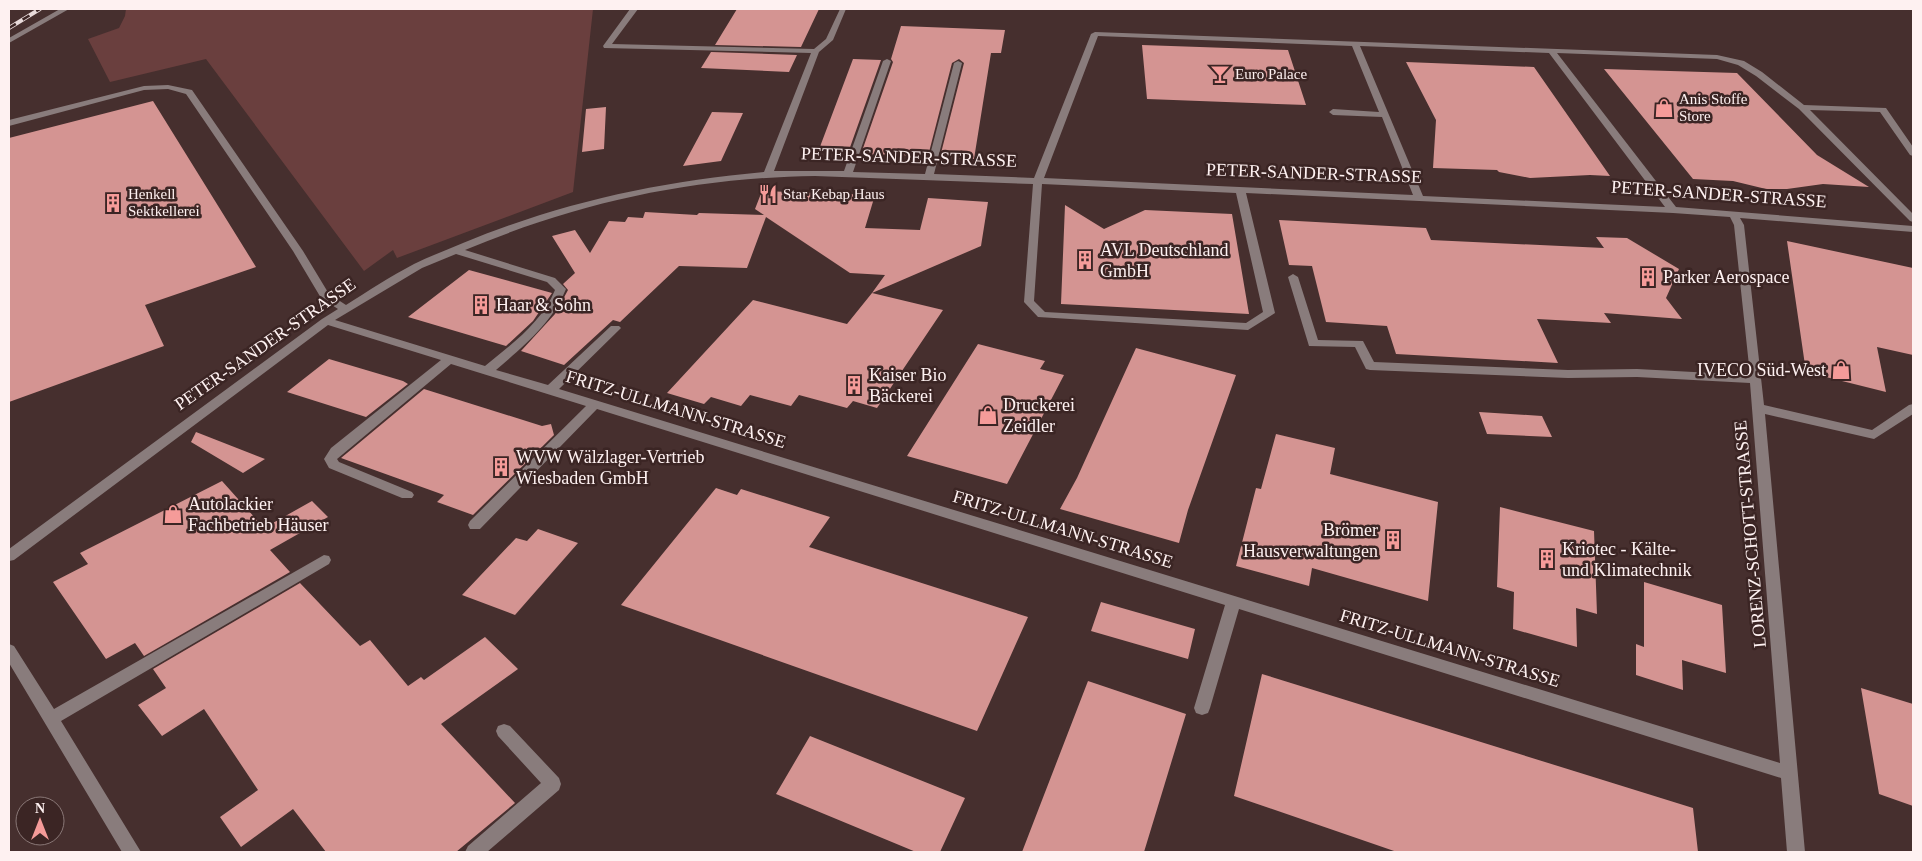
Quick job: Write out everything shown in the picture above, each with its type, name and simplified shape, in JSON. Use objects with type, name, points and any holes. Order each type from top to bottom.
[{"type":"street","points":[[9,40],[65,9]]},
{"type":"street","points":[[634,9],[607,46],[816,51]]},
{"type":"street","points":[[768,174],[816,51],[829,40],[843,9]]},
{"type":"street","points":[[1240,190],[1269,314],[1248,328],[1042,315],[1029,302],[1038,181],[1095,34],[1717,57],[1741,63],[1759,74],[1802,107],[1913,219]]},
{"type":"street","points":[[1355,43],[1419,197]]},
{"type":"street","points":[[1551,50],[1673,210]]},
{"type":"street","points":[[848,174],[887,62]]},
{"type":"street","points":[[929,177],[958,63]]},
{"type":"street","points":[[9,123],[144,88],[168,87],[189,92],[298,251],[325,296],[345,309]]},
{"type":"street","points":[[1802,107],[1883,110],[1913,153]]},
{"type":"street","points":[[1333,112],[1385,115]]},
{"type":"street","name":"PETER-SANDER-STRASSE","points":[[9,556],[326,321],[418,266],[504,230],[588,203],[698,181],[768,174],[848,174],[1038,181],[1673,210],[1913,229]]},
{"type":"street","name":"LORENZ-SCHOTT-STRASSE","points":[[1733,214],[1739,225],[1759,408],[1796,852]]},
{"type":"street","points":[[455,250],[551,280],[561,289],[557,301],[544,318],[487,371]]},
{"type":"street","points":[[1293,277],[1313,343],[1359,344],[1370,366],[1568,374],[1637,373],[1756,379]]},
{"type":"street","name":"FRITZ-ULLMANN-STRASSE","points":[[326,321],[1789,773]]},
{"type":"street","points":[[550,390],[615,328]]},
{"type":"street","points":[[407,495],[334,465],[330,459],[336,451],[450,359]]},
{"type":"street","points":[[475,525],[595,404]]},
{"type":"street","points":[[1759,408],[1874,435],[1913,408]]},
{"type":"street","points":[[51,719],[324,560]]},
{"type":"street","points":[[1202,708],[1234,601]]},
{"type":"street","points":[[9,650],[132,852]]},
{"type":"street","points":[[474,852],[553,784],[504,731]]},
{"type":"shaded area","points":[[126,9],[593,9],[573,192],[397,258],[393,250],[364,271],[206,59],[110,82],[88,39],[119,28]]},
{"type":"building","points":[[737,9],[819,9],[801,47],[715,45]]},
{"type":"building","points":[[901,26],[1005,30],[1001,53],[991,53],[974,159],[940,157],[964,63],[959,59],[952,63],[928,156],[861,154],[893,62],[891,59]]},
{"type":"building","name":"Euro Palace","points":[[1142,45],[1288,50],[1306,105],[1147,99]]},
{"type":"building","points":[[711,52],[797,55],[789,72],[701,68]]},
{"type":"building","points":[[853,59],[881,60],[848,153],[818,152]]},
{"type":"building","points":[[1406,62],[1534,67],[1610,176],[1530,178],[1497,170],[1433,168],[1436,120]]},
{"type":"building","points":[[1604,69],[1737,73],[1817,155],[1869,187],[1823,184],[1787,189],[1766,189],[1733,181],[1693,179]]},
{"type":"building","name":"Henkell Sektkellerei","points":[[153,101],[256,267],[145,305],[164,346],[9,402],[9,138]]},
{"type":"building","points":[[606,107],[604,149],[582,152],[586,109]]},
{"type":"building","points":[[712,112],[743,113],[721,161],[683,166]]},
{"type":"building","points":[[762,191],[875,195],[865,228],[920,230],[928,198],[988,202],[981,246],[872,293],[885,275],[850,273],[766,217],[747,268],[679,266],[620,322],[613,320],[564,365],[521,351],[555,314],[568,290],[563,284],[575,273],[552,236],[575,230],[590,253],[609,221],[625,222],[628,217],[643,218],[645,212],[697,215],[699,213],[764,215],[755,209]]},
{"type":"building","name":"AVL Deutschland GmbH","points":[[1065,205],[1104,229],[1145,210],[1232,214],[1249,314],[1061,304]]},
{"type":"building","points":[[1279,220],[1426,228],[1431,240],[1604,248],[1596,237],[1627,238],[1679,269],[1666,298],[1682,319],[1604,313],[1611,323],[1537,319],[1558,363],[1396,354],[1387,326],[1326,322],[1312,266],[1289,265]]},
{"type":"building","points":[[1787,241],[1913,268],[1913,355],[1877,347],[1886,392],[1806,372]]},
{"type":"building","name":"Haar & Sohn","points":[[469,270],[552,293],[533,321],[506,346],[408,317]]},
{"type":"building","points":[[872,293],[943,310],[877,408],[853,401],[847,408],[799,395],[791,406],[750,395],[741,406],[711,397],[704,404],[667,393],[753,300],[847,324]]},
{"type":"building","name":"Druckerei Zeidler","points":[[978,344],[1045,361],[1040,369],[1064,375],[1007,484],[907,456]]},
{"type":"building","points":[[1136,348],[1236,375],[1188,510],[1179,543],[1060,509],[1077,478]]},
{"type":"building","points":[[329,359],[408,384],[366,417],[287,392]]},
{"type":"building","points":[[424,389],[542,426],[551,424],[554,435],[473,515],[437,502],[444,495],[341,458]]},
{"type":"building","points":[[1479,412],[1542,416],[1552,437],[1487,434]]},
{"type":"building","points":[[196,432],[265,459],[243,473],[191,442]]},
{"type":"building","points":[[1276,434],[1335,448],[1330,474],[1438,502],[1428,601],[1312,568],[1309,586],[1236,566],[1256,488],[1261,489]]},
{"type":"building","points":[[222,481],[264,528],[312,501],[328,517],[270,550],[290,572],[144,656],[135,643],[106,659],[53,582],[88,564],[80,553]]},
{"type":"building","points":[[716,488],[737,495],[741,489],[830,517],[809,547],[1028,617],[977,731],[621,605]]},
{"type":"building","name":"Kriotec - Kälte- und Klimatechnik","points":[[1500,507],[1594,531],[1597,614],[1576,608],[1577,647],[1513,629],[1514,592],[1497,587]]},
{"type":"building","points":[[538,529],[578,543],[515,615],[462,595],[516,538],[527,541]]},
{"type":"building","points":[[1644,582],[1722,605],[1726,673],[1682,660],[1683,690],[1636,675],[1636,644],[1644,647]]},
{"type":"building","points":[[300,583],[360,646],[370,640],[408,686],[421,677],[424,680],[485,637],[518,669],[441,724],[515,803],[456,852],[326,852],[293,809],[241,847],[220,817],[258,790],[204,709],[162,736],[138,705],[166,688],[153,669]]},
{"type":"building","points":[[1101,602],[1195,629],[1188,659],[1091,631]]},
{"type":"building","points":[[1262,674],[1693,808],[1698,852],[1397,852],[1234,796]]},
{"type":"building","points":[[1088,681],[1186,714],[1144,852],[1022,852]]},
{"type":"building","points":[[1861,688],[1913,704],[1913,806],[1879,794]]},
{"type":"building","points":[[810,736],[965,798],[940,852],[916,852],[776,794]]},
{"type":"railway","points":[[9,28],[40,9]]},
{"type":"place","name":"Euro Palace","points":[[1220,74]]},
{"type":"place","name":"Anis Stoffe Store","points":[[1664,108]]},
{"type":"place","name":"Star Kebap Haus","points":[[768,194]]},
{"type":"place","name":"Henkell Sektkellerei","points":[[113,203]]},
{"type":"place","name":"AVL Deutschland GmbH","points":[[1085,260]]},
{"type":"place","name":"Parker Aerospace","points":[[1648,277]]},
{"type":"place","name":"Haar & Sohn","points":[[481,305]]},
{"type":"place","name":"IVECO Süd-West","points":[[1841,370]]},
{"type":"place","name":"Kaiser Bio Bäckerei","points":[[854,385]]},
{"type":"place","name":"Druckerei Zeidler","points":[[988,415]]},
{"type":"place","name":"WVW Wälzlager-Vertrieb Wiesbaden GmbH","points":[[501,467]]},
{"type":"place","name":"Autolackier Fachbetrieb Häuser","points":[[173,514]]},
{"type":"place","name":"Brömer Hausverwaltungen","points":[[1393,540]]},
{"type":"place","name":"Kriotec - Kälte- und Klimatechnik","points":[[1547,559]]}]
